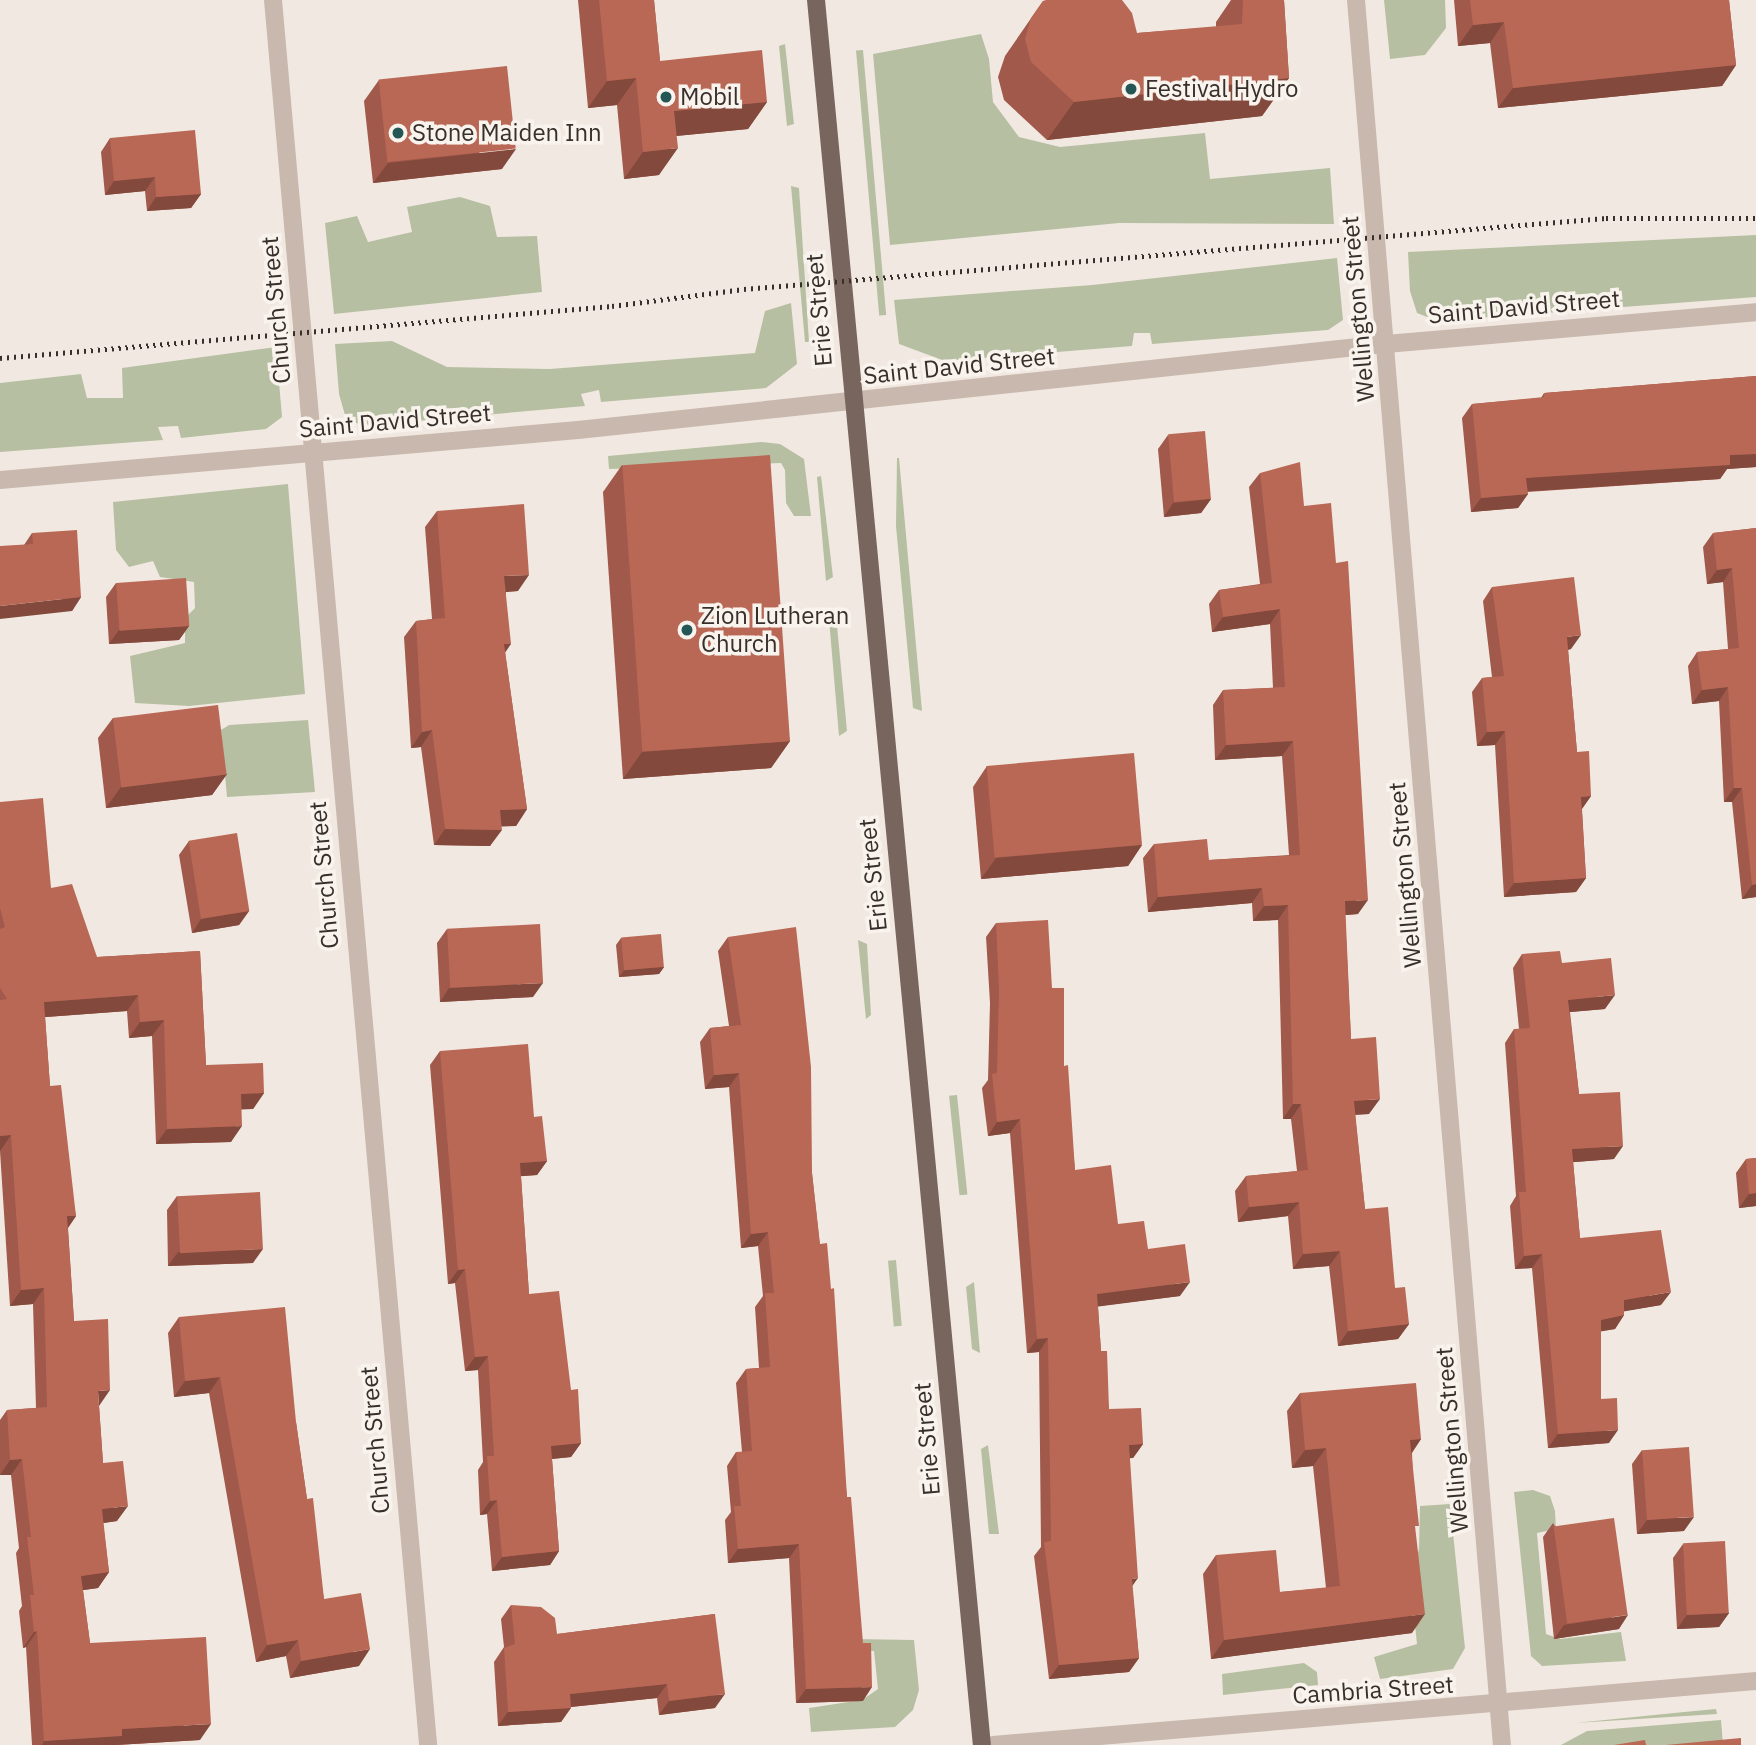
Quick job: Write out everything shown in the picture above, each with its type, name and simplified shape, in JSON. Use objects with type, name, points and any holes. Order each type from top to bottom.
[{"type":"main road","name":"Erie Street","points":[[816,0],[852,402],[982,1745]]},
{"type":"street","name":"Church Street","points":[[273,0],[305,333],[312,453],[428,1745]]},
{"type":"street","name":"Wellington Street","points":[[1356,0],[1502,1745]]},
{"type":"street","name":"Saint David Street","points":[[0,480],[852,402],[1386,344],[1756,312]]},
{"type":"street","name":"Cambria Street","points":[[993,1745],[1498,1705],[1756,1681]]},
{"type":"green space","points":[[1384,0],[1445,0],[1446,28],[1425,55],[1390,59]]},
{"type":"green space","points":[[981,34],[989,59],[993,102],[1019,137],[1060,147],[1205,133],[1210,179],[1330,168],[1334,224],[1119,223],[890,245],[873,54]]},
{"type":"green space","points":[[785,44],[794,124],[787,126],[779,46]]},
{"type":"green space","points":[[863,50],[886,315],[879,316],[856,51]]},
{"type":"green space","points":[[791,186],[799,188],[809,342],[805,342]]},
{"type":"green space","points":[[460,197],[490,206],[497,237],[537,236],[542,292],[334,314],[325,223],[357,216],[368,242],[412,232],[407,207]]},
{"type":"green space","points":[[1756,235],[1756,297],[1438,321],[1417,313],[1410,291],[1408,252]]},
{"type":"green space","points":[[1337,258],[1343,320],[1328,330],[1152,344],[1150,333],[1134,333],[1132,346],[945,361],[899,344],[894,300],[1092,285]]},
{"type":"green space","points":[[791,303],[797,364],[766,388],[601,402],[599,390],[581,394],[585,406],[371,425],[347,422],[339,394],[335,344],[392,341],[447,367],[550,369],[755,353],[765,311]]},
{"type":"green space","points":[[276,347],[282,417],[266,429],[181,438],[178,426],[158,427],[163,440],[0,452],[0,383],[81,374],[87,398],[123,398],[122,368]]},
{"type":"green space","points":[[761,442],[780,444],[804,459],[811,516],[794,516],[786,503],[785,470],[781,463],[609,469],[608,456]]},
{"type":"green space","points":[[897,458],[922,711],[913,708],[896,526]]},
{"type":"green space","points":[[821,476],[833,577],[826,581],[817,477]]},
{"type":"green space","points":[[288,484],[305,694],[189,706],[135,703],[130,656],[185,643],[185,618],[195,608],[194,582],[160,577],[153,561],[129,567],[116,550],[113,502]]},
{"type":"green space","points":[[836,615],[847,731],[839,736],[829,619]]},
{"type":"green space","points":[[308,720],[315,792],[227,797],[221,730],[229,725]]},
{"type":"green space","points":[[858,940],[867,944],[871,1015],[866,1019]]},
{"type":"green space","points":[[957,1095],[967,1194],[959,1195],[949,1096]]},
{"type":"green space","points":[[896,1260],[902,1326],[894,1326],[888,1261]]},
{"type":"green space","points":[[974,1282],[980,1353],[972,1349],[966,1287]]},
{"type":"green space","points":[[988,1445],[999,1534],[989,1534],[981,1449]]},
{"type":"green space","points":[[1533,1490],[1550,1496],[1555,1511],[1556,1529],[1537,1533],[1546,1634],[1560,1639],[1621,1632],[1626,1661],[1542,1666],[1531,1656],[1514,1492]]},
{"type":"green space","points":[[1450,1504],[1465,1648],[1453,1669],[1380,1679],[1374,1657],[1417,1644],[1411,1588],[1419,1548],[1420,1506]]},
{"type":"green space","points":[[794,1638],[914,1640],[919,1690],[913,1710],[895,1727],[811,1732],[809,1708],[862,1700],[878,1689],[874,1651],[793,1648]]},
{"type":"green space","points":[[1304,1663],[1317,1672],[1318,1685],[1223,1695],[1222,1674]]},
{"type":"green space","points":[[1716,1709],[1717,1714],[1575,1723],[1684,1712]]},
{"type":"green space","points":[[1721,1720],[1723,1745],[1561,1745],[1587,1731]]},
{"type":"building","points":[[599,0],[654,0],[660,61],[762,50],[767,102],[674,111],[678,148],[643,152],[636,78],[607,81]]},
{"type":"building","points":[[1046,0],[1122,0],[1132,13],[1137,33],[1242,24],[1243,0],[1284,0],[1289,78],[1074,102],[1031,62],[1025,39],[1031,18]]},
{"type":"building","points":[[1470,0],[1729,0],[1736,65],[1513,88],[1504,22],[1473,25]]},
{"type":"building","points":[[507,66],[516,149],[387,162],[379,79]]},
{"type":"building","points":[[195,130],[201,194],[156,197],[155,177],[114,181],[110,138]]},
{"type":"building","points":[[1756,376],[1756,454],[1730,455],[1730,465],[1526,478],[1528,494],[1481,498],[1472,404],[1544,397],[1544,393]]},
{"type":"building","points":[[1205,431],[1211,499],[1174,502],[1168,434]]},
{"type":"building","name":"Zion Lutheran Church","points":[[770,455],[790,741],[642,752],[622,465]]},
{"type":"building","points":[[1300,462],[1304,506],[1331,503],[1336,563],[1348,561],[1368,900],[1345,901],[1351,1039],[1376,1037],[1380,1099],[1354,1101],[1365,1209],[1388,1207],[1395,1288],[1405,1287],[1409,1324],[1348,1331],[1340,1251],[1303,1254],[1299,1202],[1249,1207],[1246,1176],[1308,1170],[1301,1104],[1293,1104],[1288,905],[1264,906],[1262,888],[1158,897],[1154,844],[1207,839],[1209,860],[1300,855],[1293,741],[1226,745],[1223,690],[1285,687],[1280,609],[1223,617],[1219,590],[1272,583],[1260,473]]},
{"type":"building","points":[[524,504],[529,575],[504,576],[511,644],[504,644],[527,809],[500,810],[502,830],[445,829],[432,730],[422,732],[416,621],[445,618],[437,511]]},
{"type":"building","points":[[1756,528],[1756,884],[1752,885],[1742,788],[1734,788],[1728,687],[1702,690],[1697,652],[1739,648],[1732,568],[1717,570],[1713,533]]},
{"type":"building","points":[[77,530],[81,597],[0,606],[0,546],[33,544],[32,533]]},
{"type":"building","points":[[1574,577],[1581,635],[1567,637],[1577,752],[1589,751],[1591,796],[1581,797],[1586,878],[1514,883],[1505,731],[1487,732],[1482,678],[1504,676],[1492,587]]},
{"type":"building","points":[[186,578],[189,626],[120,631],[116,583]]},
{"type":"building","points":[[218,705],[227,774],[121,787],[113,718]]},
{"type":"building","points":[[1134,753],[1142,845],[995,858],[987,766]]},
{"type":"building","points":[[43,798],[51,888],[72,884],[97,957],[200,951],[206,1065],[263,1063],[264,1093],[241,1094],[242,1126],[167,1129],[164,1020],[140,1022],[138,995],[44,1002],[50,1086],[61,1085],[76,1216],[67,1216],[74,1321],[108,1319],[110,1390],[98,1391],[103,1463],[123,1461],[128,1506],[102,1509],[109,1572],[81,1576],[90,1643],[206,1637],[211,1724],[122,1729],[122,1736],[44,1741],[37,1631],[34,1632],[30,1595],[34,1595],[27,1537],[31,1537],[22,1459],[10,1460],[7,1410],[47,1407],[44,1288],[21,1290],[11,1135],[0,1136],[0,1000],[7,999],[0,988],[0,929],[5,927],[0,908],[0,802]]},
{"type":"building","points":[[237,833],[249,911],[201,919],[189,841]]},
{"type":"building","points":[[1048,920],[1052,988],[1064,988],[1064,1066],[1068,1065],[1075,1170],[1111,1165],[1118,1224],[1144,1221],[1148,1249],[1185,1244],[1190,1282],[1097,1294],[1101,1351],[1107,1351],[1109,1409],[1141,1408],[1143,1444],[1129,1445],[1138,1578],[1132,1579],[1139,1658],[1059,1665],[1044,1542],[1051,1541],[1048,1338],[1037,1339],[1020,1119],[997,1122],[992,1074],[997,1073],[999,989],[996,923]]},
{"type":"building","points":[[540,924],[543,983],[450,988],[447,929]]},
{"type":"building","points":[[796,927],[811,1067],[812,1173],[820,1244],[827,1243],[831,1289],[834,1288],[847,1497],[851,1497],[863,1643],[871,1643],[872,1687],[806,1689],[799,1544],[738,1549],[734,1506],[741,1506],[736,1452],[752,1451],[746,1369],[770,1367],[765,1293],[774,1293],[768,1232],[751,1234],[739,1073],[714,1075],[710,1028],[741,1025],[728,937]]},
{"type":"building","points":[[661,934],[664,967],[624,970],[621,937]]},
{"type":"building","points":[[1560,951],[1562,963],[1611,958],[1615,995],[1568,1000],[1579,1094],[1620,1092],[1623,1146],[1572,1149],[1580,1238],[1661,1230],[1671,1292],[1624,1300],[1624,1315],[1601,1320],[1601,1399],[1617,1398],[1618,1430],[1558,1434],[1542,1254],[1524,1256],[1519,1192],[1526,1192],[1514,1029],[1530,1028],[1522,954]]},
{"type":"building","points":[[528,1044],[534,1117],[542,1116],[547,1161],[520,1163],[529,1294],[559,1291],[571,1390],[578,1389],[581,1443],[551,1446],[559,1551],[502,1557],[497,1500],[490,1501],[487,1456],[494,1456],[488,1356],[475,1357],[465,1269],[458,1270],[440,1051]]},
{"type":"building","points":[[1756,1158],[1756,1193],[1749,1194],[1746,1159]]},
{"type":"building","points":[[260,1192],[263,1249],[180,1253],[177,1196]]},
{"type":"building","points":[[285,1307],[296,1422],[307,1499],[313,1498],[324,1599],[361,1593],[370,1649],[301,1661],[298,1640],[267,1645],[220,1377],[185,1381],[179,1317]]},
{"type":"building","points":[[1416,1383],[1421,1439],[1410,1440],[1419,1526],[1415,1526],[1425,1614],[1224,1640],[1216,1555],[1276,1550],[1280,1592],[1340,1586],[1326,1448],[1305,1450],[1300,1393]]},
{"type":"building","points":[[1689,1447],[1694,1517],[1647,1520],[1642,1450]]},
{"type":"building","points":[[1614,1518],[1628,1615],[1567,1624],[1554,1526]]},
{"type":"building","points":[[1725,1541],[1729,1613],[1687,1615],[1683,1543]]},
{"type":"building","points":[[511,1605],[541,1607],[555,1618],[557,1634],[715,1614],[725,1694],[669,1701],[667,1684],[570,1694],[571,1708],[508,1712],[504,1648],[515,1644]]},
{"type":"building","points":[[1741,1738],[1741,1745],[1666,1745]]},
{"type":"building","points":[[1645,1740],[1646,1745],[1614,1745]]},
{"type":"railway","points":[[0,358],[612,306],[744,289],[1606,218],[1756,218]]},
{"type":"place","name":"Festival Hydro","points":[[1131,89]]},
{"type":"place","name":"Mobil","points":[[666,97]]},
{"type":"place","name":"Stone Maiden Inn","points":[[398,133]]},
{"type":"place","name":"Zion Lutheran Church","points":[[687,630]]}]
